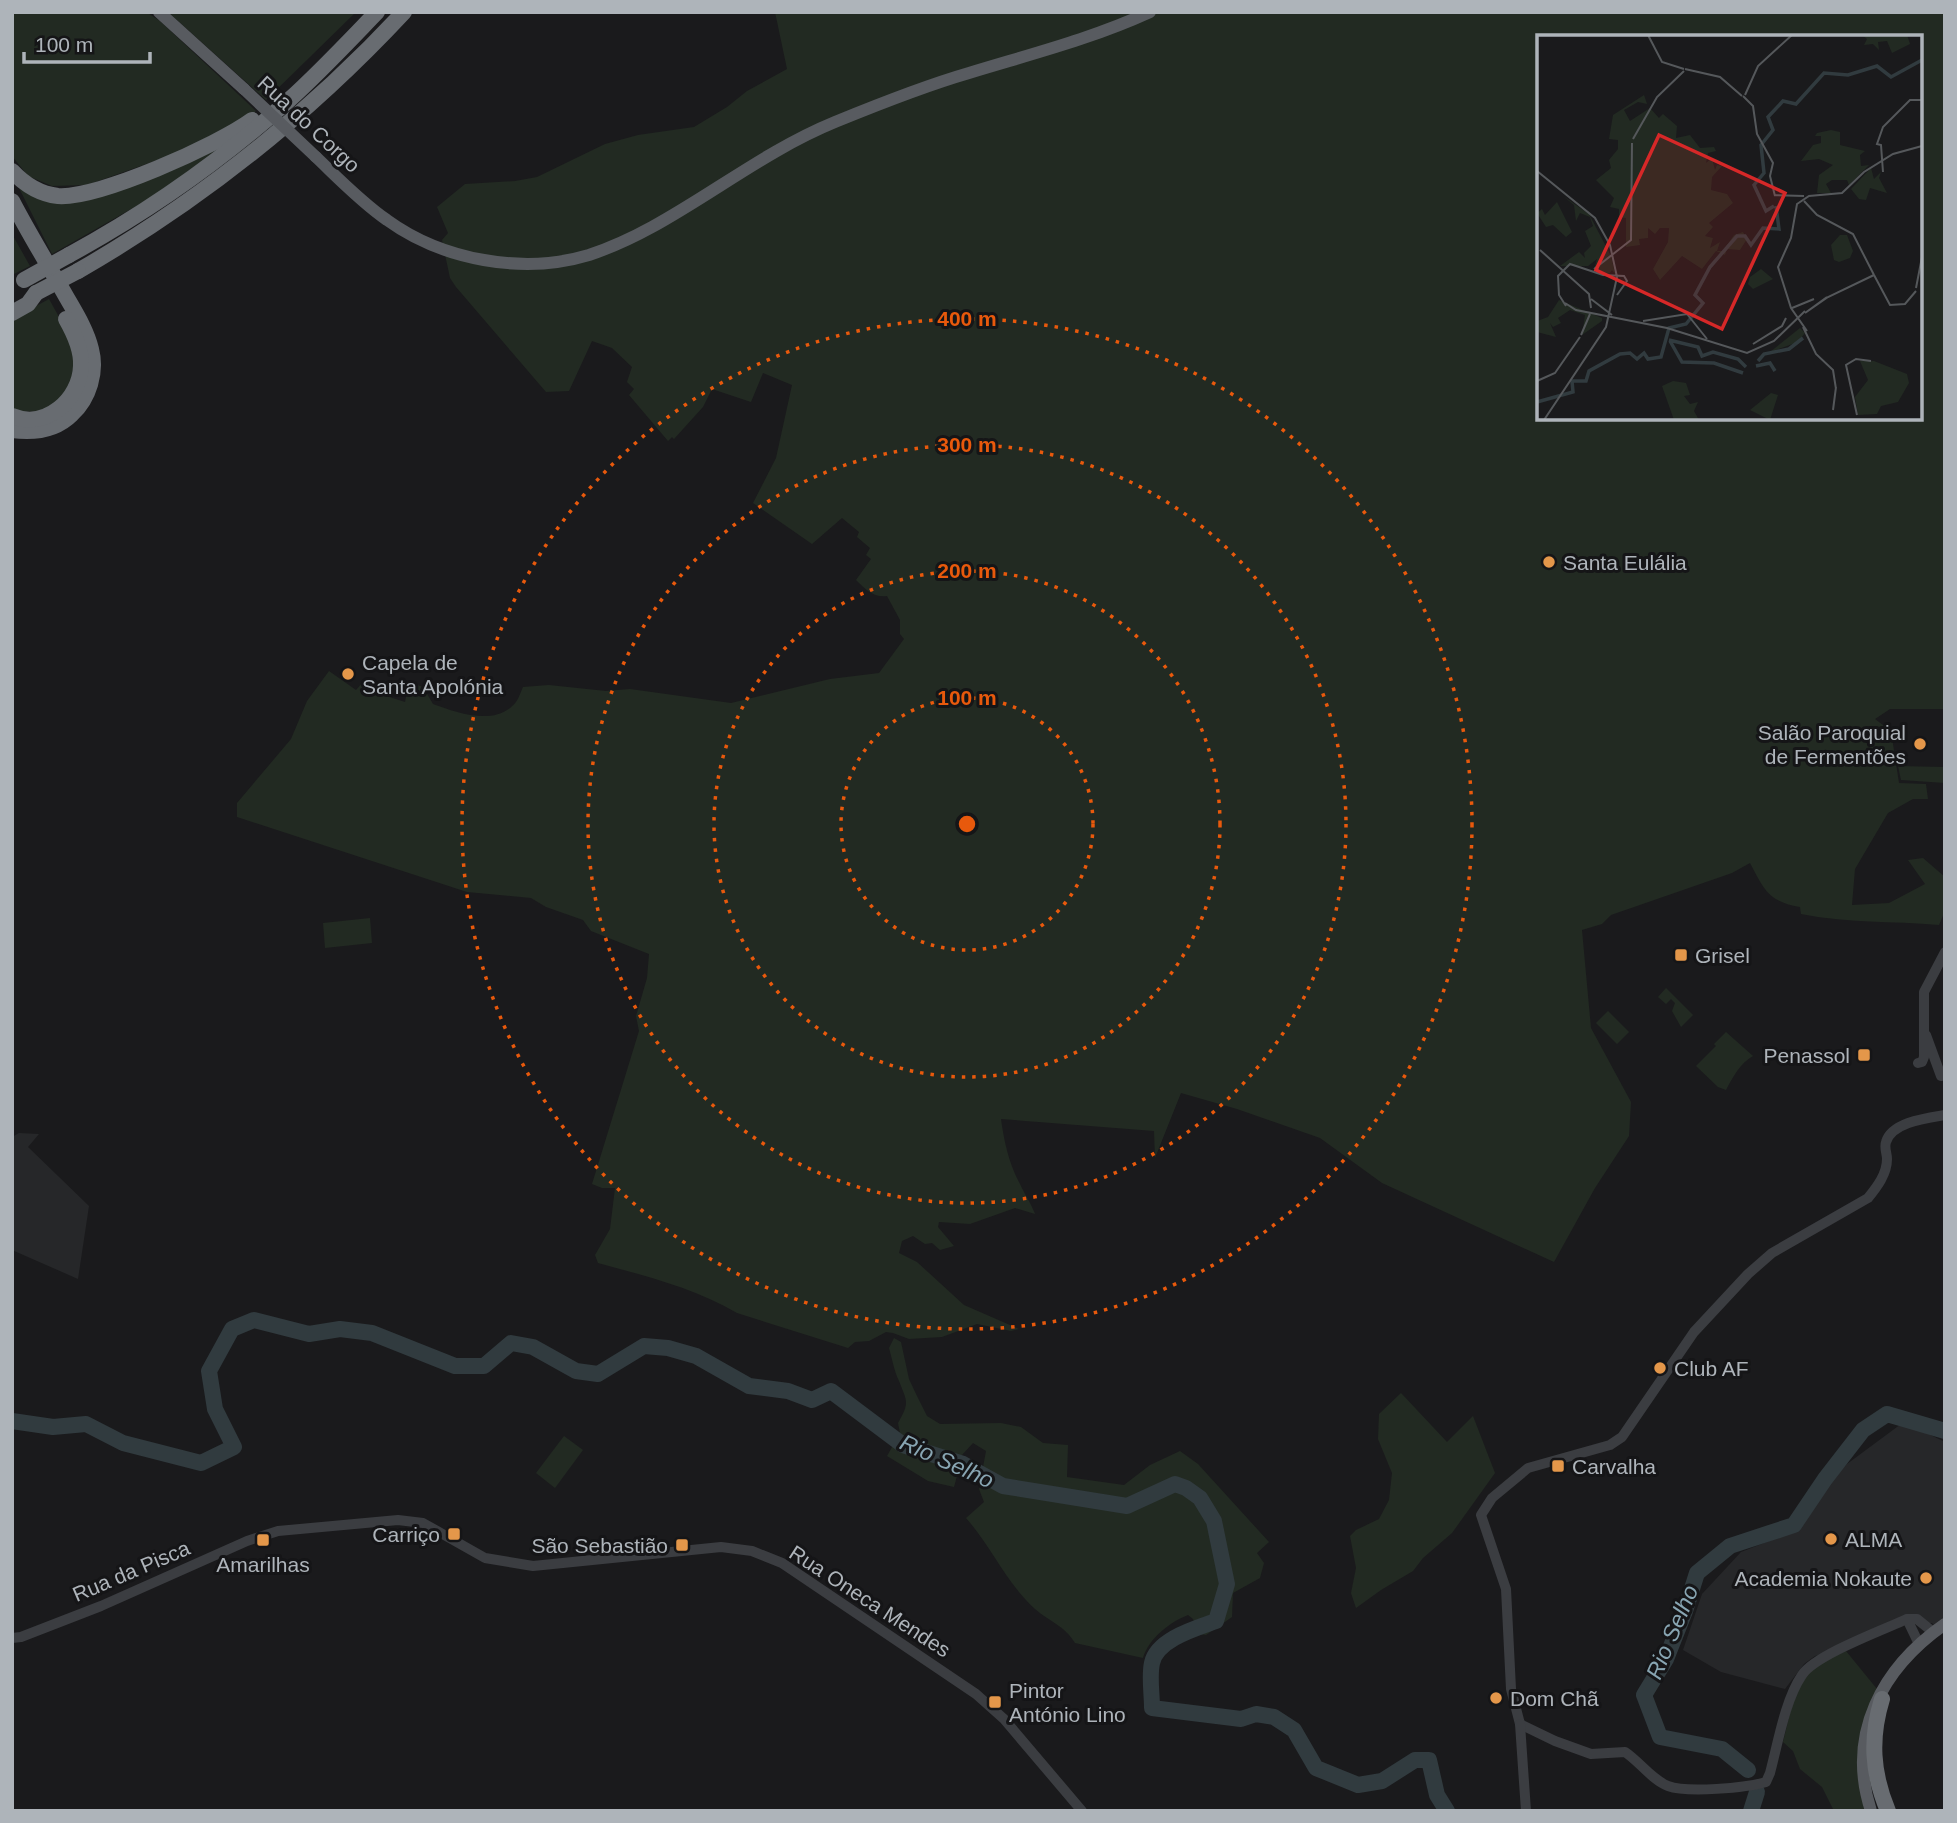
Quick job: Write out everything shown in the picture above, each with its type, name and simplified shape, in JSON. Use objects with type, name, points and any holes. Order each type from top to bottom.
[{"type":"highway","points":[[18,283],[125,223],[203,170],[274,114],[377,12]]},
{"type":"highway","points":[[12,304],[78,271],[168,216],[245,160],[324,92],[404,12]]},
{"type":"highway","points":[[12,171],[21,181],[45,194],[74,195],[101,188],[181,158],[230,135],[315,73]]},
{"type":"highway","points":[[12,201],[81,324],[92,350],[93,363],[91,382],[84,399],[69,417],[47,429],[24,432],[12,430]]},
{"type":"highway","points":[[12,222],[69,324],[80,351],[81,363],[76,388],[60,408],[41,418],[12,416]]},
{"type":"highway","points":[[12,313],[28,304],[36,293]]},
{"type":"highway","points":[[1882,1699],[1874,1730],[1873,1754],[1877,1780],[1888,1811]]},
{"type":"main road","name":"Rua do Corgo","points":[[159,12],[386,220],[442,249],[507,263],[549,262],[587,255],[652,227],[749,166],[815,130],[898,96],[970,72],[1059,48],[1112,30],[1150,12]]},
{"type":"main road","points":[[1871,1811],[1866,1786],[1864,1743],[1867,1721],[1874,1704],[1890,1680],[1919,1644],[1945,1624]]},
{"type":"main road","points":[[1881,1811],[1871,1779],[1869,1753],[1872,1724],[1890,1680]]},
{"type":"street","points":[[1943,1079],[1929,1064],[1918,1063],[1922,1062],[1924,1057],[1924,992],[1945,952]]},
{"type":"street","points":[[1923,1026],[1943,1079]]},
{"type":"street","points":[[1526,1811],[1520,1724],[1510,1682],[1506,1589],[1481,1514],[1492,1498],[1528,1468],[1610,1445],[1622,1437],[1694,1332],[1748,1274],[1772,1253],[1868,1198],[1878,1187],[1884,1173],[1887,1159],[1884,1144],[1889,1136],[1912,1122],[1945,1115]]},
{"type":"street","name":"Rua da Pisca","points":[[12,1638],[21,1637],[101,1606],[263,1535],[398,1520],[423,1523]]},
{"type":"street","name":"Rua Oneca Mendes","points":[[423,1523],[485,1558],[533,1566],[721,1547],[752,1551],[782,1563],[976,1695],[1004,1719],[1082,1811]]},
{"type":"street","points":[[1520,1724],[1591,1754],[1625,1752],[1668,1786],[1690,1789],[1752,1786],[1766,1782],[1770,1773],[1791,1700],[1802,1673],[1840,1649],[1907,1619],[1917,1619],[1933,1632]]},
{"type":"street","points":[[1907,1619],[1919,1644]]},
{"type":"shaded area","points":[[12,12],[146,12],[160,21],[256,111],[169,156],[87,185],[52,186],[28,176],[12,156]]},
{"type":"shaded area","points":[[168,12],[356,12],[266,100]]},
{"type":"shaded area","points":[[775,12],[1945,12],[1945,709],[1890,709],[1875,719],[1891,731],[1899,783],[1926,784],[1928,799],[1913,799],[1888,813],[1855,869],[1852,905],[1889,903],[1925,884],[1908,860],[1923,858],[1945,877],[1945,911],[1939,925],[1801,914],[1800,907],[1781,902],[1769,893],[1750,863],[1732,873],[1611,915],[1602,924],[1582,930],[1591,1028],[1631,1102],[1629,1136],[1595,1188],[1554,1262],[1382,1183],[1320,1138],[1181,1093],[1155,1158],[1154,1131],[1001,1119],[1013,1168],[1035,1214],[1015,1208],[970,1224],[939,1222],[938,1227],[954,1246],[940,1250],[932,1243],[925,1244],[913,1236],[902,1241],[899,1253],[917,1262],[964,1305],[1019,1329],[1011,1331],[977,1324],[942,1337],[909,1339],[886,1332],[869,1341],[855,1342],[848,1348],[737,1313],[704,1296],[669,1284],[598,1263],[595,1255],[610,1229],[615,1188],[602,1188],[592,1184],[639,1031],[636,1016],[647,978],[649,954],[591,931],[583,920],[546,907],[531,898],[467,892],[237,817],[237,803],[291,739],[307,701],[329,671],[356,690],[363,682],[377,693],[405,702],[409,682],[423,687],[433,704],[476,716],[488,716],[508,710],[516,702],[523,687],[549,685],[606,691],[630,689],[731,703],[830,679],[879,673],[904,639],[900,634],[900,620],[887,596],[866,590],[856,580],[871,559],[866,555],[870,548],[857,537],[859,532],[842,518],[812,544],[753,503],[776,458],[792,385],[763,373],[751,402],[712,389],[703,407],[674,439],[672,437],[668,441],[629,395],[634,389],[627,382],[632,367],[612,348],[592,341],[569,391],[546,392],[450,278],[442,240],[448,233],[437,207],[465,184],[537,177],[605,144],[638,135],[694,127],[747,91],[787,69]]},
{"type":"shaded area","points":[[219,148],[161,192],[52,254],[17,184],[44,199]]},
{"type":"shaded area","points":[[12,234],[30,266],[12,275]]},
{"type":"shaded area","points":[[49,299],[69,335],[76,364],[70,391],[41,412],[12,411],[12,319]]},
{"type":"shaded area","points":[[1898,766],[1943,767],[1945,783],[1901,780]]},
{"type":"shaded area","points":[[370,918],[372,943],[325,948],[323,923]]},
{"type":"shaded area","points":[[1666,988],[1693,1015],[1681,1027],[1672,1011],[1675,1003],[1671,999],[1666,1004],[1658,997]]},
{"type":"shaded area","points":[[1608,1011],[1629,1032],[1617,1044],[1596,1023]]},
{"type":"shaded area","points":[[1726,1032],[1753,1056],[1741,1066],[1726,1090],[1718,1087],[1696,1066]]},
{"type":"shaded area","points":[[19,1133],[39,1134],[28,1147],[89,1206],[78,1279],[12,1250],[12,1137]]},
{"type":"shaded area","points":[[894,1338],[901,1342],[909,1379],[927,1416],[940,1424],[1001,1423],[1021,1427],[1043,1443],[1068,1445],[1067,1477],[1124,1485],[1150,1465],[1180,1451],[1198,1464],[1269,1542],[1257,1553],[1264,1563],[1260,1578],[1233,1593],[1232,1617],[1206,1635],[1199,1634],[1193,1619],[1188,1615],[1181,1618],[1155,1637],[1143,1658],[1075,1643],[1066,1632],[1025,1599],[966,1518],[984,1502],[979,1489],[986,1472],[983,1467],[986,1451],[973,1443],[962,1455],[964,1469],[957,1476],[954,1487],[928,1481],[887,1456],[900,1433],[898,1423],[906,1402],[889,1348]]},
{"type":"shaded area","points":[[1401,1393],[1447,1442],[1473,1416],[1495,1473],[1452,1533],[1423,1558],[1413,1571],[1356,1608],[1351,1593],[1356,1568],[1350,1536],[1356,1530],[1379,1519],[1389,1500],[1392,1473],[1378,1439],[1379,1414]]},
{"type":"shaded area","points":[[1901,1424],[1914,1427],[1945,1442],[1945,1622],[1936,1628],[1932,1623],[1926,1624],[1917,1619],[1815,1656],[1804,1664],[1785,1689],[1721,1672],[1683,1650],[1702,1594],[1741,1552],[1797,1530],[1847,1464]]},
{"type":"shaded area","points":[[564,1436],[583,1450],[555,1488],[536,1473]]},
{"type":"shaded area","points":[[1846,1651],[1877,1689],[1869,1811],[1834,1811],[1822,1787],[1800,1769],[1793,1751],[1783,1742],[1797,1691],[1808,1673],[1826,1660]]},
{"type":"waterway","name":"Rio Selho","points":[[12,1421],[53,1427],[86,1424],[123,1443],[201,1463],[234,1447],[215,1409],[209,1371],[232,1329],[254,1320],[309,1334],[340,1329],[372,1333],[455,1366],[484,1366],[511,1343],[533,1347],[576,1371],[598,1374],[644,1346],[668,1348],[696,1356],[749,1386],[788,1391],[812,1400],[831,1391],[903,1445],[963,1464],[1003,1486],[1127,1506],[1175,1484],[1200,1498],[1214,1521],[1227,1584],[1216,1621],[1169,1641],[1155,1655],[1151,1674],[1152,1708],[1241,1719],[1256,1714],[1274,1717],[1294,1730],[1316,1768],[1358,1785],[1382,1781],[1415,1760],[1429,1760],[1437,1795],[1447,1811]]},
{"type":"waterway","name":"Rio Selho","points":[[1748,1770],[1722,1749],[1660,1737],[1644,1695],[1666,1659],[1697,1573],[1730,1546],[1794,1525],[1863,1430],[1887,1414],[1945,1431]]},
{"type":"waterway","name":"Rio Selho","points":[[1751,1811],[1757,1792]]},
{"type":"place","name":"Santa Eulália","points":[[1549,562]]},
{"type":"place","name":"Capela de Santa Apolónia","points":[[348,674]]},
{"type":"place","name":"Salão Paroquial de Fermentões","points":[[1920,744]]},
{"type":"place","name":"Grisel","points":[[1681,955]]},
{"type":"place","name":"Penassol","points":[[1864,1055]]},
{"type":"place","name":"Club AF","points":[[1660,1368]]},
{"type":"place","name":"Carvalha","points":[[1558,1466]]},
{"type":"place","name":"Carriço","points":[[454,1534]]},
{"type":"place","name":"ALMA","points":[[1831,1539]]},
{"type":"place","name":"Amarilhas","points":[[263,1540]]},
{"type":"place","name":"São Sebastião","points":[[682,1545]]},
{"type":"place","name":"Academia Nokaute","points":[[1926,1578]]},
{"type":"place","name":"Dom Chã","points":[[1496,1698]]},
{"type":"place","name":"Pintor António Lino","points":[[995,1702]]}]
